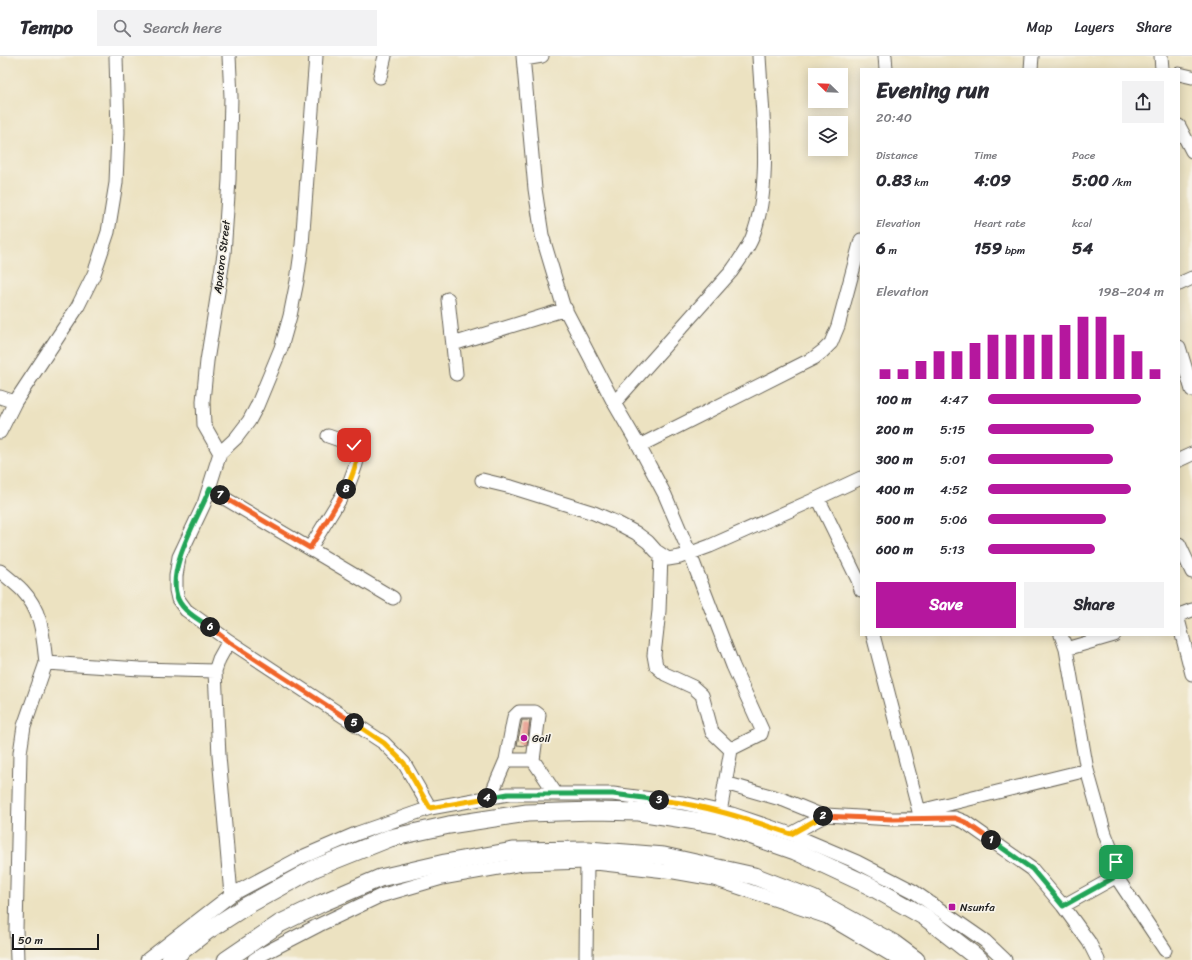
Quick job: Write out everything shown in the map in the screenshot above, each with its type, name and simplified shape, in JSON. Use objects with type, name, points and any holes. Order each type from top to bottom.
[{"type":"main road","points":[[170,960],[207,931],[267,894],[315,868],[390,838],[449,825],[527,813],[596,811],[639,812],[721,825],[795,851],[870,886],[925,917],[980,960]]},
{"type":"main road","points":[[226,960],[279,924],[322,903],[380,878],[445,863],[513,851],[580,850],[664,856],[754,876],[813,898],[893,943],[916,960]]},
{"type":"street","points":[[0,432],[15,402],[77,308],[94,274],[108,232],[116,183],[118,132],[116,56]]},
{"type":"street","name":"Apotoro Street","points":[[220,453],[204,425],[203,400],[206,360],[224,254],[230,180],[229,56]]},
{"type":"street","points":[[316,56],[302,245],[290,316],[281,348],[257,406],[249,421],[236,438],[220,453],[204,504],[179,557],[176,576],[176,590],[178,599],[186,610],[229,642],[384,743],[404,763],[430,808]]},
{"type":"street","points":[[380,77],[385,56]]},
{"type":"street","points":[[542,56],[523,58],[535,189],[542,235],[553,273],[566,309],[614,403],[665,495],[690,554],[733,666],[762,730],[761,734],[731,750],[720,812]]},
{"type":"street","points":[[614,403],[731,272],[752,239],[762,198],[764,174],[759,56]]},
{"type":"street","points":[[885,56],[886,68]]},
{"type":"street","points":[[1031,68],[1032,56]]},
{"type":"street","points":[[1161,56],[1162,68]]},
{"type":"street","points":[[1180,74],[1192,76]]},
{"type":"street","points":[[1180,128],[1192,151]]},
{"type":"street","points":[[639,446],[814,358],[823,351],[831,342],[838,326],[860,244]]},
{"type":"street","points":[[1180,284],[1192,278]]},
{"type":"street","points":[[448,299],[456,374]]},
{"type":"street","points":[[453,344],[566,309]]},
{"type":"street","points":[[1180,350],[1192,390]]},
{"type":"street","points":[[0,397],[15,402]]},
{"type":"street","points":[[310,548],[348,486],[353,476],[358,452],[354,445],[328,436]]},
{"type":"street","points":[[1180,460],[1192,454]]},
{"type":"street","points":[[482,480],[512,487],[612,521],[636,533],[661,556],[668,559],[690,554],[860,478]]},
{"type":"street","points":[[210,488],[394,598]]},
{"type":"street","points":[[818,498],[860,583]]},
{"type":"street","points":[[1180,546],[1192,572]]},
{"type":"street","points":[[661,556],[659,611],[654,655],[656,666],[665,674],[693,687],[702,695],[712,732],[731,750]]},
{"type":"street","points":[[0,571],[22,590],[37,611],[43,634],[46,663],[24,726],[20,752],[16,930],[17,960]]},
{"type":"street","points":[[1180,615],[1192,610]]},
{"type":"street","points":[[1180,627],[1192,674]]},
{"type":"street","points":[[873,636],[920,815]]},
{"type":"street","points":[[1061,636],[1066,649],[1086,770],[1105,834],[1116,862],[1117,871],[1110,880],[1063,906]]},
{"type":"street","points":[[1066,649],[1111,636]]},
{"type":"street","points":[[229,642],[219,659],[216,671],[219,756],[231,895]]},
{"type":"street","points":[[46,663],[140,669],[216,671]]},
{"type":"street","points":[[490,797],[506,760],[514,717],[518,712],[535,712],[539,715],[534,760],[556,794]]},
{"type":"street","points":[[506,760],[534,760]]},
{"type":"street","points":[[920,815],[1086,770]]},
{"type":"street","points":[[726,783],[784,800],[823,816],[920,815],[955,818],[965,822],[1032,869],[1063,906],[1089,942],[1098,960]]},
{"type":"street","points":[[147,960],[231,895],[302,857],[358,833],[430,808],[508,794],[613,794],[683,803],[720,812],[791,834],[857,862],[913,891],[985,941],[1005,960]]},
{"type":"street","points":[[791,834],[823,816]]},
{"type":"street","points":[[262,958],[319,925],[380,896],[442,878],[522,864],[587,862],[674,872],[714,879],[827,917],[900,960]]},
{"type":"street","points":[[586,960],[587,862]]},
{"type":"street","points":[[1115,875],[1165,950]]},
{"type":"building","points":[[522,720],[530,720],[527,746],[517,745]]},
{"type":"place","name":"Goil","points":[[524,738]]},
{"type":"place","name":"Nsunfa","points":[[952,907]]},
{"type":"route","points":[[354,445],[358,452],[353,476],[310,548],[210,488],[179,557],[176,576],[176,590],[178,599],[186,610],[229,642],[384,743],[404,763],[430,808],[508,794],[613,794],[683,803],[732,814],[791,834],[823,816],[892,819],[955,818],[965,822],[1025,863],[1032,869],[1063,906],[1113,878],[1117,871],[1116,862]]}]
